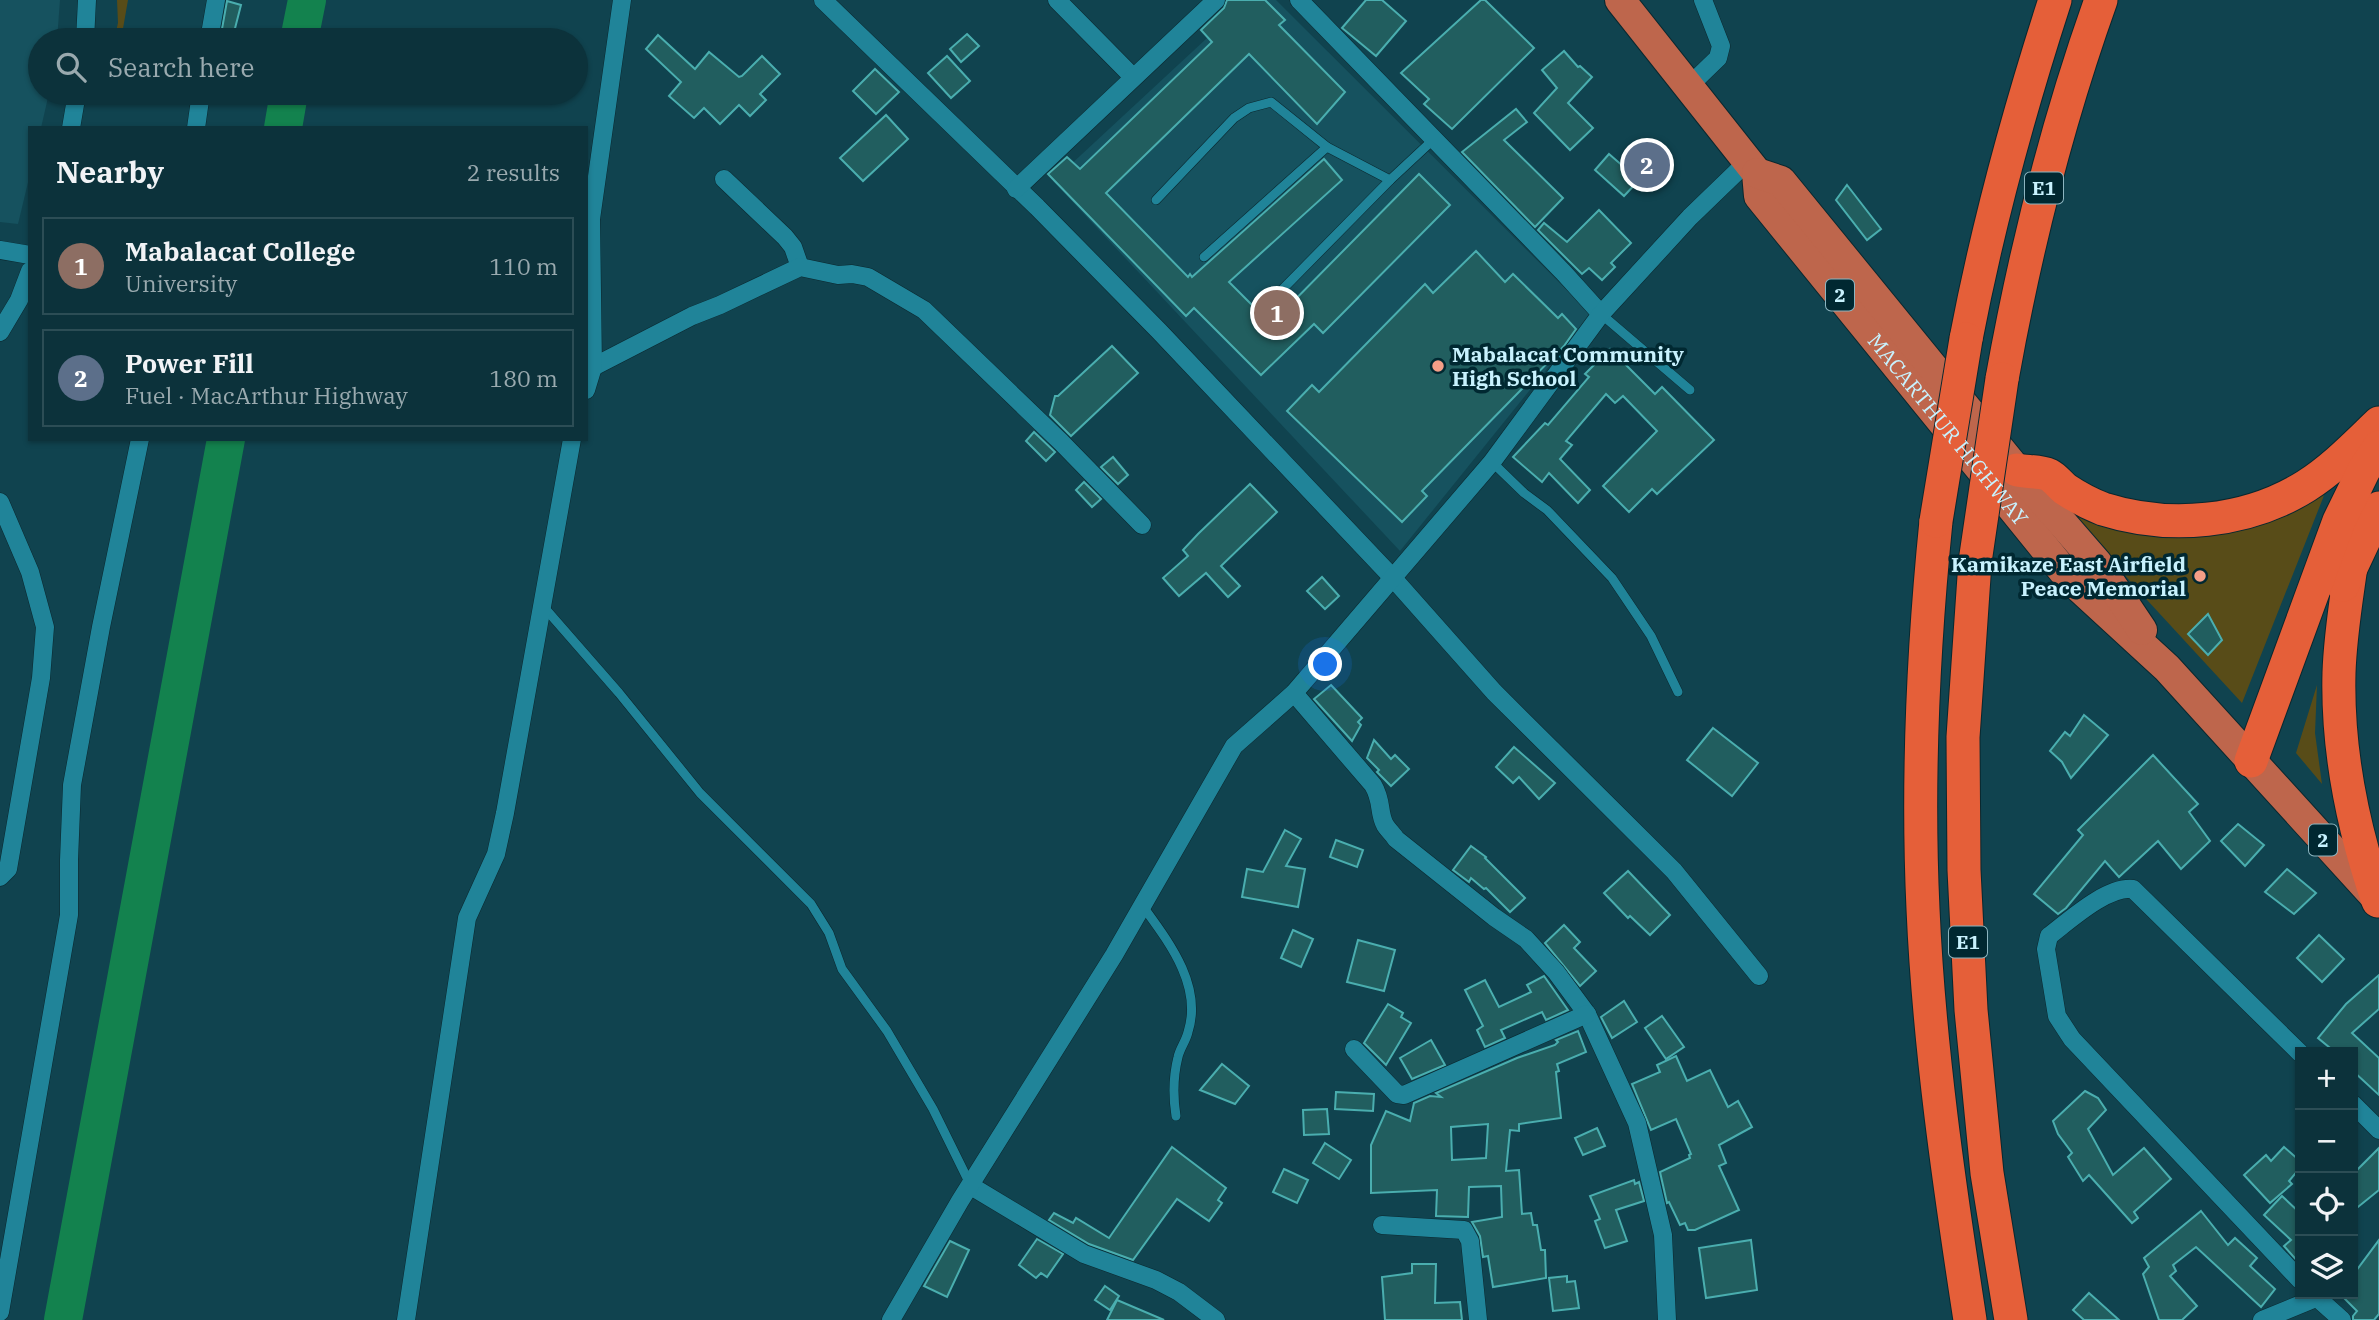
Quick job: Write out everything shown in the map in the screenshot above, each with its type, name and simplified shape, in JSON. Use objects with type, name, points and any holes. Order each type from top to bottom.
[{"type":"highway","name":"MACARTHUR HIGHWAY","points":[[1620,0],[1753,167],[1781,181],[2017,470],[2097,563],[2166,668]]},
{"type":"highway","name":"E1","points":[[1970,1320],[1949,1188],[1928,990],[1920,781],[1923,701],[1936,521],[1966,339],[1987,233],[2021,108],[2055,0]]},
{"type":"highway","name":"E1","points":[[2011,1320],[1987,1173],[1971,1010],[1964,870],[1963,737],[1975,562],[2002,379],[2021,283],[2053,153],[2101,0]]},
{"type":"highway","name":"MACARTHUR HIGHWAY","points":[[1753,167],[1759,196],[2069,578],[2166,668],[2379,901]]},
{"type":"highway","points":[[2017,470],[2049,475],[2077,497],[2095,506],[2133,517],[2169,520],[2223,517],[2265,506],[2306,486],[2328,470],[2379,423]]},
{"type":"highway","points":[[2259,770],[2339,521],[2352,491],[2379,447]]},
{"type":"highway","points":[[2259,770],[2379,508]]},
{"type":"highway","points":[[2351,566],[2341,642],[2340,709],[2351,801],[2365,863],[2379,901]]},
{"type":"street","points":[[86,28],[87,0]]},
{"type":"street","points":[[211,28],[216,0]]},
{"type":"street","points":[[588,383],[593,367],[591,219],[622,0]]},
{"type":"street","points":[[823,0],[1037,207],[1159,331],[1392,577],[1494,692],[1674,871],[1759,976]]},
{"type":"street","points":[[1057,0],[1133,77]]},
{"type":"street","points":[[1016,189],[1216,0]]},
{"type":"street","points":[[1299,0],[1601,314]]},
{"type":"street","points":[[1689,86],[1718,58],[1721,46],[1703,0]]},
{"type":"street","points":[[71,126],[75,105]]},
{"type":"street","points":[[196,126],[199,105]]},
{"type":"street","points":[[891,1320],[960,1201],[1114,955],[1234,746],[1294,693],[1492,462],[1601,314],[1690,217],[1753,167]]},
{"type":"street","points":[[724,179],[785,237],[793,247],[800,267]]},
{"type":"street","points":[[0,250],[28,255]]},
{"type":"street","points":[[593,367],[692,316],[720,306],[800,267],[838,275],[868,277],[924,310],[1061,442],[1142,525]]},
{"type":"street","points":[[0,332],[19,300],[28,276]]},
{"type":"street","points":[[0,1312],[69,915],[72,785],[140,441]]},
{"type":"street","points":[[406,1320],[467,918],[496,854],[572,441]]},
{"type":"street","points":[[0,502],[30,572],[45,627],[41,678],[8,869],[0,877]]},
{"type":"street","points":[[1294,693],[1373,785],[1381,797],[1381,815],[1385,825],[1396,839],[1526,940],[1556,972],[1587,1014],[1637,1124],[1663,1235],[1667,1320]]},
{"type":"street","points":[[2295,1048],[2133,889],[2124,888],[2103,898],[2049,936],[2046,949],[2057,1016],[2072,1039],[2295,1275]]},
{"type":"street","points":[[1354,1049],[1397,1094],[1404,1095],[1587,1014]]},
{"type":"street","points":[[2358,1109],[2379,1130]]},
{"type":"street","points":[[971,1186],[1084,1254],[1156,1280],[1179,1292],[1190,1303],[1216,1320]]},
{"type":"street","points":[[1382,1225],[1464,1230],[1471,1241],[1479,1320]]},
{"type":"street","points":[[2262,1320],[2308,1299]]},
{"type":"street","points":[[2318,1299],[2342,1320]]},
{"type":"lane","points":[[1156,200],[1234,118],[1249,108],[1271,102],[1327,147],[1391,180]]},
{"type":"lane","points":[[1268,304],[1434,139]]},
{"type":"lane","points":[[1204,257],[1327,147]]},
{"type":"lane","points":[[1601,314],[1690,390]]},
{"type":"lane","points":[[1492,462],[1524,493],[1547,510],[1612,578],[1651,636],[1678,692]]},
{"type":"lane","points":[[542,604],[700,793],[811,904],[829,933],[842,969],[887,1031],[933,1109],[971,1186]]},
{"type":"lane","points":[[1142,905],[1168,941],[1190,987],[1192,1009],[1189,1031],[1178,1056],[1174,1080],[1176,1116]]},
{"type":"shaded area","points":[[0,0],[60,0],[58,28],[28,28],[28,105],[46,105],[41,126],[28,126],[28,182],[18,224],[0,222]]},
{"type":"shaded area","points":[[117,0],[128,0],[123,28],[117,28]]},
{"type":"shaded area","points":[[1248,0],[1276,0],[1591,314],[1400,551],[1053,181]]},
{"type":"shaded area","points":[[2328,479],[2323,498],[2242,703],[2067,508],[2121,527]]},
{"type":"shaded area","points":[[2317,685],[2315,733],[2322,784],[2296,753]]},
{"type":"building","points":[[1227,0],[1265,0],[1285,20],[1279,25],[1345,92],[1317,124],[1249,54],[1106,193],[1188,277],[1190,274],[1192,277],[1324,159],[1342,180],[1229,282],[1271,324],[1419,174],[1450,205],[1323,333],[1314,324],[1261,375],[1194,308],[1186,316],[1048,174],[1067,157],[1080,169],[1212,42],[1201,30],[1224,8]]},
{"type":"building","points":[[1366,0],[1382,0],[1406,21],[1376,56],[1342,28]]},
{"type":"building","points":[[1481,0],[1485,0],[1534,48],[1452,129],[1424,104],[1429,99],[1401,73]]},
{"type":"building","points":[[227,1],[241,5],[235,28],[222,28]]},
{"type":"building","points":[[967,34],[979,46],[961,62],[950,49]]},
{"type":"building","points":[[658,35],[695,69],[709,52],[739,77],[762,56],[780,74],[760,94],[766,100],[750,116],[739,105],[720,124],[704,108],[694,118],[669,96],[681,82],[646,49]]},
{"type":"building","points":[[1564,51],[1578,67],[1592,77],[1568,103],[1593,128],[1570,150],[1534,113],[1557,88],[1542,70]]},
{"type":"building","points":[[947,56],[970,81],[951,98],[928,73]]},
{"type":"building","points":[[875,69],[899,92],[876,114],[853,91]]},
{"type":"building","points":[[1516,109],[1527,122],[1504,140],[1563,198],[1535,227],[1462,152]]},
{"type":"building","points":[[886,115],[908,139],[863,181],[840,158]]},
{"type":"building","points":[[1609,154],[1639,180],[1624,196],[1595,170]]},
{"type":"building","points":[[1847,185],[1881,229],[1867,240],[1836,200]]},
{"type":"building","points":[[1599,210],[1631,243],[1611,263],[1615,267],[1602,280],[1589,268],[1582,274],[1538,230],[1544,223],[1567,242]]},
{"type":"building","name":"Mabalacat Community High School","points":[[1476,251],[1505,282],[1513,274],[1558,318],[1562,314],[1576,329],[1564,346],[1422,491],[1427,496],[1402,522],[1287,411],[1312,385],[1319,392],[1425,284],[1433,293]]},
{"type":"building","points":[[1112,346],[1138,373],[1071,436],[1050,415],[1055,396]]},
{"type":"building","points":[[1610,349],[1655,394],[1662,387],[1714,440],[1657,494],[1652,489],[1629,512],[1603,486],[1657,431],[1623,396],[1615,403],[1606,394],[1566,441],[1572,445],[1560,459],[1590,490],[1578,503],[1549,473],[1542,482],[1513,457],[1545,423],[1548,425],[1589,377],[1585,374]]},
{"type":"building","points":[[1034,432],[1055,452],[1046,461],[1026,441]]},
{"type":"building","points":[[1113,457],[1128,475],[1118,484],[1101,467]]},
{"type":"building","points":[[1084,482],[1101,499],[1092,507],[1076,490]]},
{"type":"building","points":[[1250,484],[1277,512],[1221,566],[1240,586],[1228,597],[1206,573],[1179,596],[1163,578],[1188,556],[1183,550]]},
{"type":"building","points":[[1322,577],[1339,596],[1325,609],[1307,591]]},
{"type":"building","points":[[2208,614],[2222,640],[2208,655],[2188,634]]},
{"type":"building","points":[[1331,685],[1362,718],[1352,741],[1314,699]]},
{"type":"building","points":[[2084,715],[2108,735],[2071,778],[2062,762],[2050,751],[2065,732],[2070,736]]},
{"type":"building","points":[[1713,728],[1758,763],[1732,796],[1687,760]]},
{"type":"building","points":[[1374,740],[1391,759],[1395,755],[1409,769],[1391,786],[1367,758]]},
{"type":"building","points":[[1514,747],[1555,783],[1539,799],[1519,777],[1513,783],[1496,767]]},
{"type":"building","points":[[2153,755],[2198,804],[2189,812],[2210,841],[2181,869],[2158,841],[2119,877],[2105,861],[2058,914],[2034,894],[2083,835],[2078,830]]},
{"type":"building","points":[[2238,824],[2264,845],[2245,866],[2221,841]]},
{"type":"building","points":[[1285,830],[1301,839],[1286,866],[1305,869],[1298,907],[1242,897],[1247,869],[1263,872]]},
{"type":"building","points":[[1336,840],[1363,850],[1357,867],[1330,857]]},
{"type":"building","points":[[1471,846],[1486,857],[1525,898],[1510,912],[1486,888],[1471,878],[1469,882],[1453,870]]},
{"type":"building","points":[[2287,869],[2316,893],[2294,914],[2265,892]]},
{"type":"building","points":[[1628,871],[1670,915],[1650,935],[1630,916],[1628,918],[1604,893]]},
{"type":"building","points":[[1564,925],[1580,942],[1574,948],[1596,971],[1580,986],[1545,943]]},
{"type":"building","points":[[1293,930],[1313,939],[1301,967],[1281,958]]},
{"type":"building","points":[[2319,935],[2344,959],[2322,982],[2297,958]]},
{"type":"building","points":[[1358,940],[1395,950],[1384,991],[1347,982]]},
{"type":"building","points":[[2379,975],[2379,1009],[2352,1033],[2379,1058],[2379,1095],[2358,1076],[2358,1047],[2329,1047],[2318,1038],[2346,1004]]},
{"type":"building","points":[[1544,976],[1568,1010],[1546,1020],[1542,1012],[1501,1030],[1505,1038],[1485,1047],[1477,1030],[1483,1026],[1465,990],[1485,980],[1499,1007],[1531,992],[1527,985]]},
{"type":"building","points":[[1624,1001],[1637,1022],[1612,1038],[1601,1017]]},
{"type":"building","points":[[1388,1004],[1403,1013],[1401,1017],[1411,1023],[1386,1065],[1364,1043]]},
{"type":"building","points":[[1662,1016],[1684,1047],[1666,1059],[1645,1028]]},
{"type":"building","points":[[1578,1031],[1586,1052],[1557,1064],[1561,1118],[1519,1124],[1519,1131],[1510,1130],[1506,1171],[1519,1170],[1522,1214],[1531,1213],[1533,1225],[1537,1225],[1541,1250],[1545,1250],[1546,1278],[1493,1287],[1488,1256],[1483,1257],[1480,1236],[1472,1222],[1502,1217],[1501,1186],[1469,1187],[1468,1217],[1436,1216],[1437,1190],[1371,1193],[1371,1145],[1386,1111],[1410,1121],[1414,1103],[1430,1096],[1441,1097],[1436,1093],[1517,1058],[1555,1045],[1558,1042],[1556,1040]],"holes":[[[1488,1124],[1486,1158],[1452,1160],[1451,1127]]]},
{"type":"building","points":[[1431,1040],[1445,1065],[1412,1079],[1400,1058]]},
{"type":"building","points":[[1676,1056],[1687,1081],[1710,1070],[1728,1107],[1738,1101],[1752,1127],[1719,1145],[1726,1163],[1719,1166],[1739,1210],[1695,1230],[1688,1230],[1685,1223],[1680,1225],[1669,1202],[1667,1203],[1660,1172],[1690,1158],[1691,1154],[1676,1119],[1651,1130],[1632,1084],[1660,1072],[1657,1065]]},
{"type":"building","points":[[1222,1064],[1249,1086],[1235,1104],[1200,1090]]},
{"type":"building","points":[[2085,1091],[2098,1098],[2106,1110],[2088,1129],[2113,1175],[2144,1148],[2171,1179],[2134,1212],[2138,1218],[2132,1223],[2089,1175],[2083,1181],[2068,1157],[2072,1153],[2058,1134],[2053,1121]]},
{"type":"building","points":[[1336,1092],[1374,1094],[1373,1111],[1335,1109]]},
{"type":"building","points":[[1327,1109],[1329,1134],[1304,1135],[1303,1110]]},
{"type":"building","points":[[1597,1128],[1605,1146],[1583,1155],[1575,1138]]},
{"type":"building","points":[[1325,1143],[1351,1160],[1339,1179],[1313,1163]]},
{"type":"building","points":[[1172,1147],[1226,1188],[1218,1200],[1222,1203],[1209,1221],[1177,1199],[1133,1260],[1089,1244],[1049,1220],[1054,1213],[1073,1223],[1076,1218],[1109,1238]]},
{"type":"building","points":[[2284,1147],[2295,1157],[2295,1174],[2289,1181],[2292,1184],[2270,1203],[2244,1175],[2266,1155],[2271,1161]]},
{"type":"building","points":[[2379,1148],[2379,1190],[2358,1207],[2358,1173],[2358,1169]]},
{"type":"building","points":[[1284,1169],[1308,1180],[1297,1203],[1273,1192]]},
{"type":"building","points":[[1634,1180],[1635,1184],[1639,1182],[1644,1201],[1616,1210],[1627,1241],[1605,1248],[1595,1221],[1600,1219],[1590,1196]]},
{"type":"building","points":[[2282,1196],[2295,1208],[2295,1258],[2284,1246],[2291,1240],[2264,1215]]},
{"type":"building","points":[[2201,1211],[2228,1245],[2235,1238],[2257,1258],[2250,1266],[2275,1289],[2261,1307],[2196,1247],[2173,1265],[2176,1271],[2170,1276],[2197,1306],[2182,1320],[2159,1320],[2143,1274],[2149,1267],[2144,1258]]},
{"type":"building","points":[[1037,1239],[1063,1254],[1047,1277],[1041,1273],[1036,1278],[1019,1265]]},
{"type":"building","points":[[1751,1240],[1757,1290],[1706,1298],[1699,1248]]},
{"type":"building","points":[[2379,1240],[2379,1314],[2374,1320],[2353,1320],[2357,1311],[2345,1299],[2358,1299],[2358,1268]]},
{"type":"building","points":[[950,1241],[969,1250],[947,1297],[924,1286]]},
{"type":"building","points":[[1412,1264],[1436,1264],[1435,1303],[1460,1302],[1462,1320],[1385,1320],[1382,1277],[1412,1273]]},
{"type":"building","points":[[1567,1276],[1567,1282],[1575,1281],[1579,1308],[1553,1311],[1549,1278]]},
{"type":"building","points":[[1105,1286],[1119,1296],[1110,1310],[1095,1300]]},
{"type":"building","points":[[2089,1293],[2119,1320],[2084,1320],[2073,1310]]},
{"type":"building","points":[[1117,1300],[1164,1320],[1107,1320]]},
{"type":"waterway","points":[[301,28],[307,0]]},
{"type":"waterway","points":[[283,126],[287,105]]},
{"type":"waterway","points":[[63,1320],[226,441]]},
{"type":"place","name":"Power Fill","points":[[1647,165]]},
{"type":"place","name":"Mabalacat College","points":[[1277,313]]},
{"type":"place","name":"Mabalacat Community High School","points":[[1438,366]]},
{"type":"place","name":"Kamikaze East Airfield Peace Memorial","points":[[2200,576]]}]
